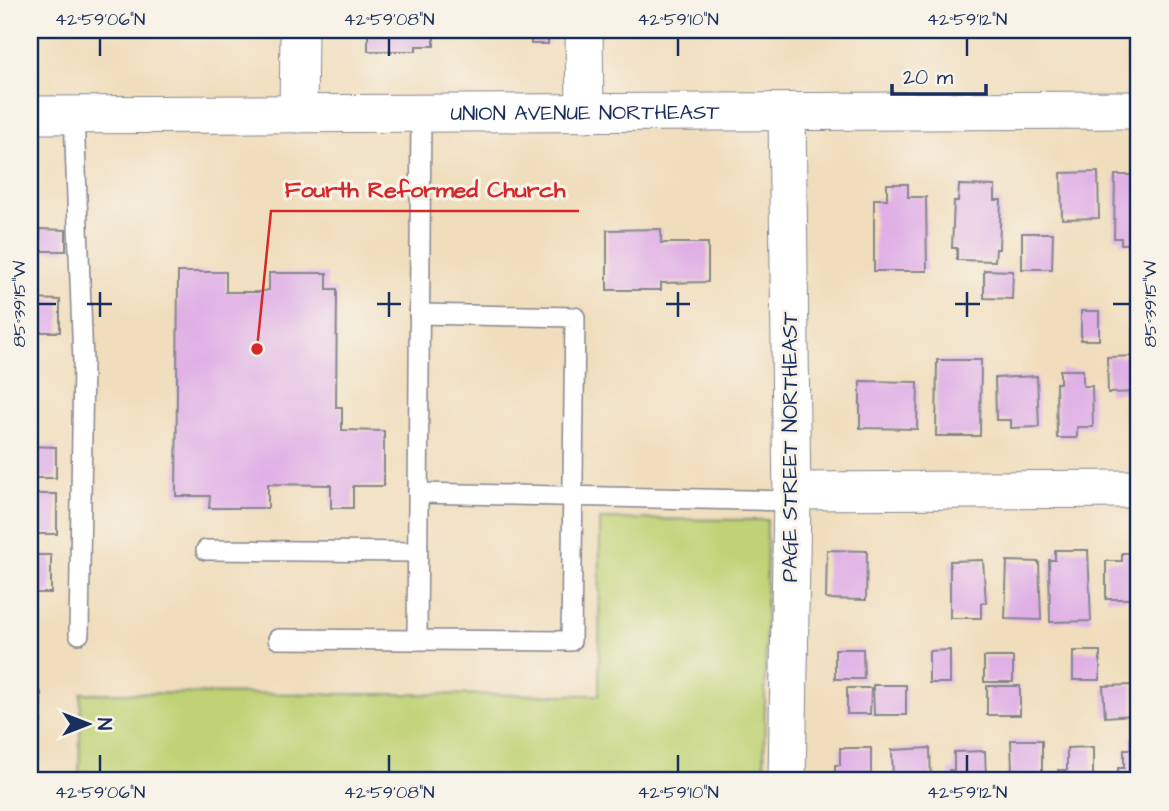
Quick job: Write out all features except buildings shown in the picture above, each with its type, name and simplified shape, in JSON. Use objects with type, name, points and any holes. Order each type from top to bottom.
[{"type":"street","points":[[298,114],[299,30]]},
{"type":"street","points":[[584,30],[585,113]]},
{"type":"street","name":"UNION AVENUE NORTHEAST","points":[[30,115],[1139,110]]},
{"type":"street","name":"PAGE STREET NORTHEAST","points":[[787,781],[792,496],[788,113]]},
{"type":"street","points":[[792,496],[1139,489]]},
{"type":"lane","points":[[417,640],[421,113]]},
{"type":"lane","points":[[74,115],[83,363],[79,634]]},
{"type":"lane","points":[[278,639],[571,640],[575,317],[419,314]]},
{"type":"lane","points":[[418,493],[792,496]]},
{"type":"lane","points":[[206,550],[417,552]]},
{"type":"green space","points":[[600,519],[767,520],[764,781],[79,781],[81,693],[599,695]]},
{"type":"place","name":"Fourth Reformed Church","points":[[257,349]]}]
